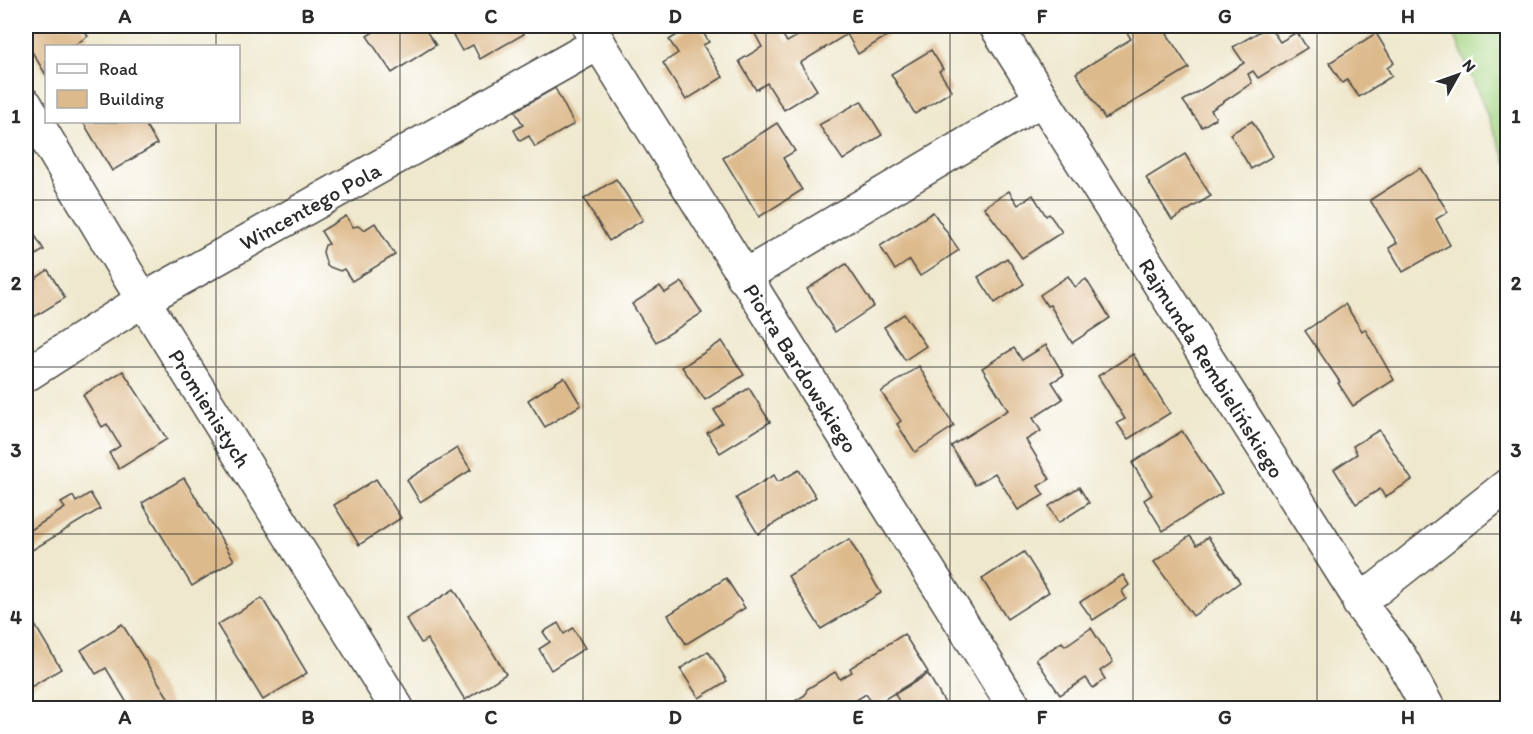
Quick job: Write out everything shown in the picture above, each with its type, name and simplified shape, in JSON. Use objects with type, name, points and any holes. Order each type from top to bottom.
[{"type":"street","name":"Rajmunda Rembielińskiego","points":[[996,26],[1359,598],[1359,603],[1400,657],[1428,708]]},
{"type":"street","name":"Piotra Bardowskiego","points":[[593,34],[743,277],[1015,708]]},
{"type":"street","name":"Wincentego Pola","points":[[26,375],[143,300],[593,34]]},
{"type":"street","points":[[743,277],[1042,99]]},
{"type":"street","name":"Promienistych","points":[[26,105],[143,300],[397,708]]},
{"type":"street","points":[[1359,598],[1378,588],[1508,485]]},
{"type":"green space","points":[[1451,26],[1507,26],[1507,163]]},
{"type":"building","points":[[26,26],[81,26],[88,36],[74,45],[45,45],[45,73],[26,42]]},
{"type":"building","points":[[383,26],[434,26],[426,31],[436,45],[392,73],[367,36]]},
{"type":"building","points":[[461,26],[519,26],[524,34],[480,59],[473,45],[462,51],[453,35],[463,29]]},
{"type":"building","points":[[691,26],[699,26],[709,42],[703,45],[723,77],[686,100],[663,63],[678,53],[669,40]]},
{"type":"building","points":[[764,26],[777,26],[787,42],[815,26],[903,26],[858,54],[847,34],[800,63],[817,90],[784,110],[767,83],[756,90],[739,61],[762,47],[754,32]]},
{"type":"building","points":[[1123,26],[1162,26],[1189,68],[1105,119],[1076,73],[1131,39]]},
{"type":"building","points":[[1269,26],[1280,42],[1297,32],[1307,48],[1258,78],[1253,71],[1248,74],[1252,83],[1211,110],[1216,118],[1202,127],[1183,101],[1244,63],[1233,47]]},
{"type":"building","points":[[1376,33],[1394,63],[1387,68],[1392,76],[1359,97],[1347,80],[1342,83],[1329,63]]},
{"type":"building","points":[[931,50],[943,69],[939,71],[952,91],[915,114],[891,74]]},
{"type":"building","points":[[555,88],[574,124],[535,147],[529,136],[520,141],[514,130],[523,125],[515,111]]},
{"type":"building","points":[[861,101],[882,135],[843,160],[819,125]]},
{"type":"building","points":[[1252,121],[1273,156],[1251,169],[1230,134]]},
{"type":"building","points":[[84,123],[145,123],[157,144],[112,171]]},
{"type":"building","points":[[777,123],[795,151],[783,158],[802,190],[759,217],[723,158]]},
{"type":"building","points":[[1185,154],[1211,196],[1172,220],[1146,178]]},
{"type":"building","points":[[1420,168],[1448,212],[1436,219],[1450,245],[1403,272],[1389,248],[1397,243],[1370,200]]},
{"type":"building","points":[[616,179],[643,220],[609,241],[584,199]]},
{"type":"building","points":[[1009,191],[1018,205],[1033,195],[1046,216],[1049,214],[1062,232],[1022,258],[984,207]]},
{"type":"building","points":[[933,212],[959,250],[920,276],[910,260],[895,270],[880,246]]},
{"type":"building","points":[[346,216],[353,227],[358,226],[364,230],[375,223],[395,255],[352,281],[344,269],[340,271],[327,266],[323,252],[325,245],[329,244],[321,231]]},
{"type":"building","points":[[26,221],[44,250],[26,261]]},
{"type":"building","points":[[1007,258],[1024,284],[995,303],[978,277]]},
{"type":"building","points":[[846,264],[874,306],[835,332],[807,289]]},
{"type":"building","points":[[48,270],[65,298],[26,322],[26,285]]},
{"type":"building","points":[[1068,276],[1075,287],[1086,279],[1110,318],[1072,343],[1050,305],[1047,306],[1040,295]]},
{"type":"building","points":[[682,282],[702,313],[656,342],[632,304],[660,286],[665,293]]},
{"type":"building","points":[[1345,304],[1362,331],[1365,329],[1394,380],[1353,406],[1338,383],[1340,382],[1305,331]]},
{"type":"building","points":[[904,314],[926,346],[905,360],[884,327]]},
{"type":"building","points":[[722,341],[744,375],[705,400],[682,367]]},
{"type":"building","points":[[1046,345],[1064,375],[1052,382],[1063,399],[1033,418],[1041,431],[1026,440],[1050,479],[1038,486],[1044,495],[1018,510],[995,473],[975,485],[951,446],[1008,410],[982,368],[1014,348],[1022,360]]},
{"type":"building","points":[[1133,354],[1170,413],[1128,439],[1117,423],[1125,419],[1098,376]]},
{"type":"building","points":[[919,366],[954,426],[915,452],[897,424],[901,421],[881,392]]},
{"type":"building","points":[[123,371],[167,439],[119,469],[109,453],[120,446],[107,424],[102,427],[83,395]]},
{"type":"building","points":[[564,377],[581,405],[545,427],[528,400]]},
{"type":"building","points":[[749,388],[770,422],[720,453],[707,433],[722,423],[714,410]]},
{"type":"building","points":[[1379,430],[1412,480],[1385,497],[1380,489],[1356,504],[1334,469],[1357,454],[1353,446]]},
{"type":"building","points":[[1182,431],[1222,493],[1163,531],[1144,500],[1152,495],[1132,463]]},
{"type":"building","points":[[457,448],[471,470],[420,502],[407,480]]},
{"type":"building","points":[[799,470],[816,497],[758,534],[736,498],[774,475],[778,482]]},
{"type":"building","points":[[184,478],[234,560],[192,586],[142,503]]},
{"type":"building","points":[[376,479],[401,518],[359,545],[334,505]]},
{"type":"building","points":[[1079,487],[1089,503],[1058,523],[1049,506]]},
{"type":"building","points":[[90,493],[100,509],[29,552],[26,547],[26,533],[65,508],[61,503],[73,496],[76,502]]},
{"type":"building","points":[[1190,536],[1197,545],[1208,537],[1240,582],[1193,616],[1154,562]]},
{"type":"building","points":[[849,539],[881,593],[821,629],[788,576]]},
{"type":"building","points":[[1024,552],[1049,592],[1007,619],[982,579]]},
{"type":"building","points":[[1123,575],[1129,585],[1122,591],[1126,599],[1093,620],[1080,602]]},
{"type":"building","points":[[726,578],[745,608],[686,644],[668,615]]},
{"type":"building","points":[[454,589],[506,674],[465,700],[427,639],[421,643],[406,619]]},
{"type":"building","points":[[262,598],[307,673],[263,700],[217,625]]},
{"type":"building","points":[[26,610],[61,669],[26,690]]},
{"type":"building","points":[[558,623],[564,634],[573,628],[585,648],[551,670],[539,649],[550,642],[543,632]]},
{"type":"building","points":[[122,624],[174,707],[130,708],[106,668],[96,674],[81,650]]},
{"type":"building","points":[[1091,628],[1113,662],[1100,671],[1105,679],[1093,688],[1086,678],[1060,695],[1036,659],[1062,642],[1065,646]]},
{"type":"building","points":[[904,634],[928,672],[874,706],[866,694],[853,702],[857,708],[784,708],[805,695],[807,689],[835,672],[840,679],[852,672],[850,668]]},
{"type":"building","points":[[708,651],[727,681],[699,698],[680,669]]},
{"type":"building","points":[[928,674],[946,705],[940,708],[903,708],[895,694]]}]
